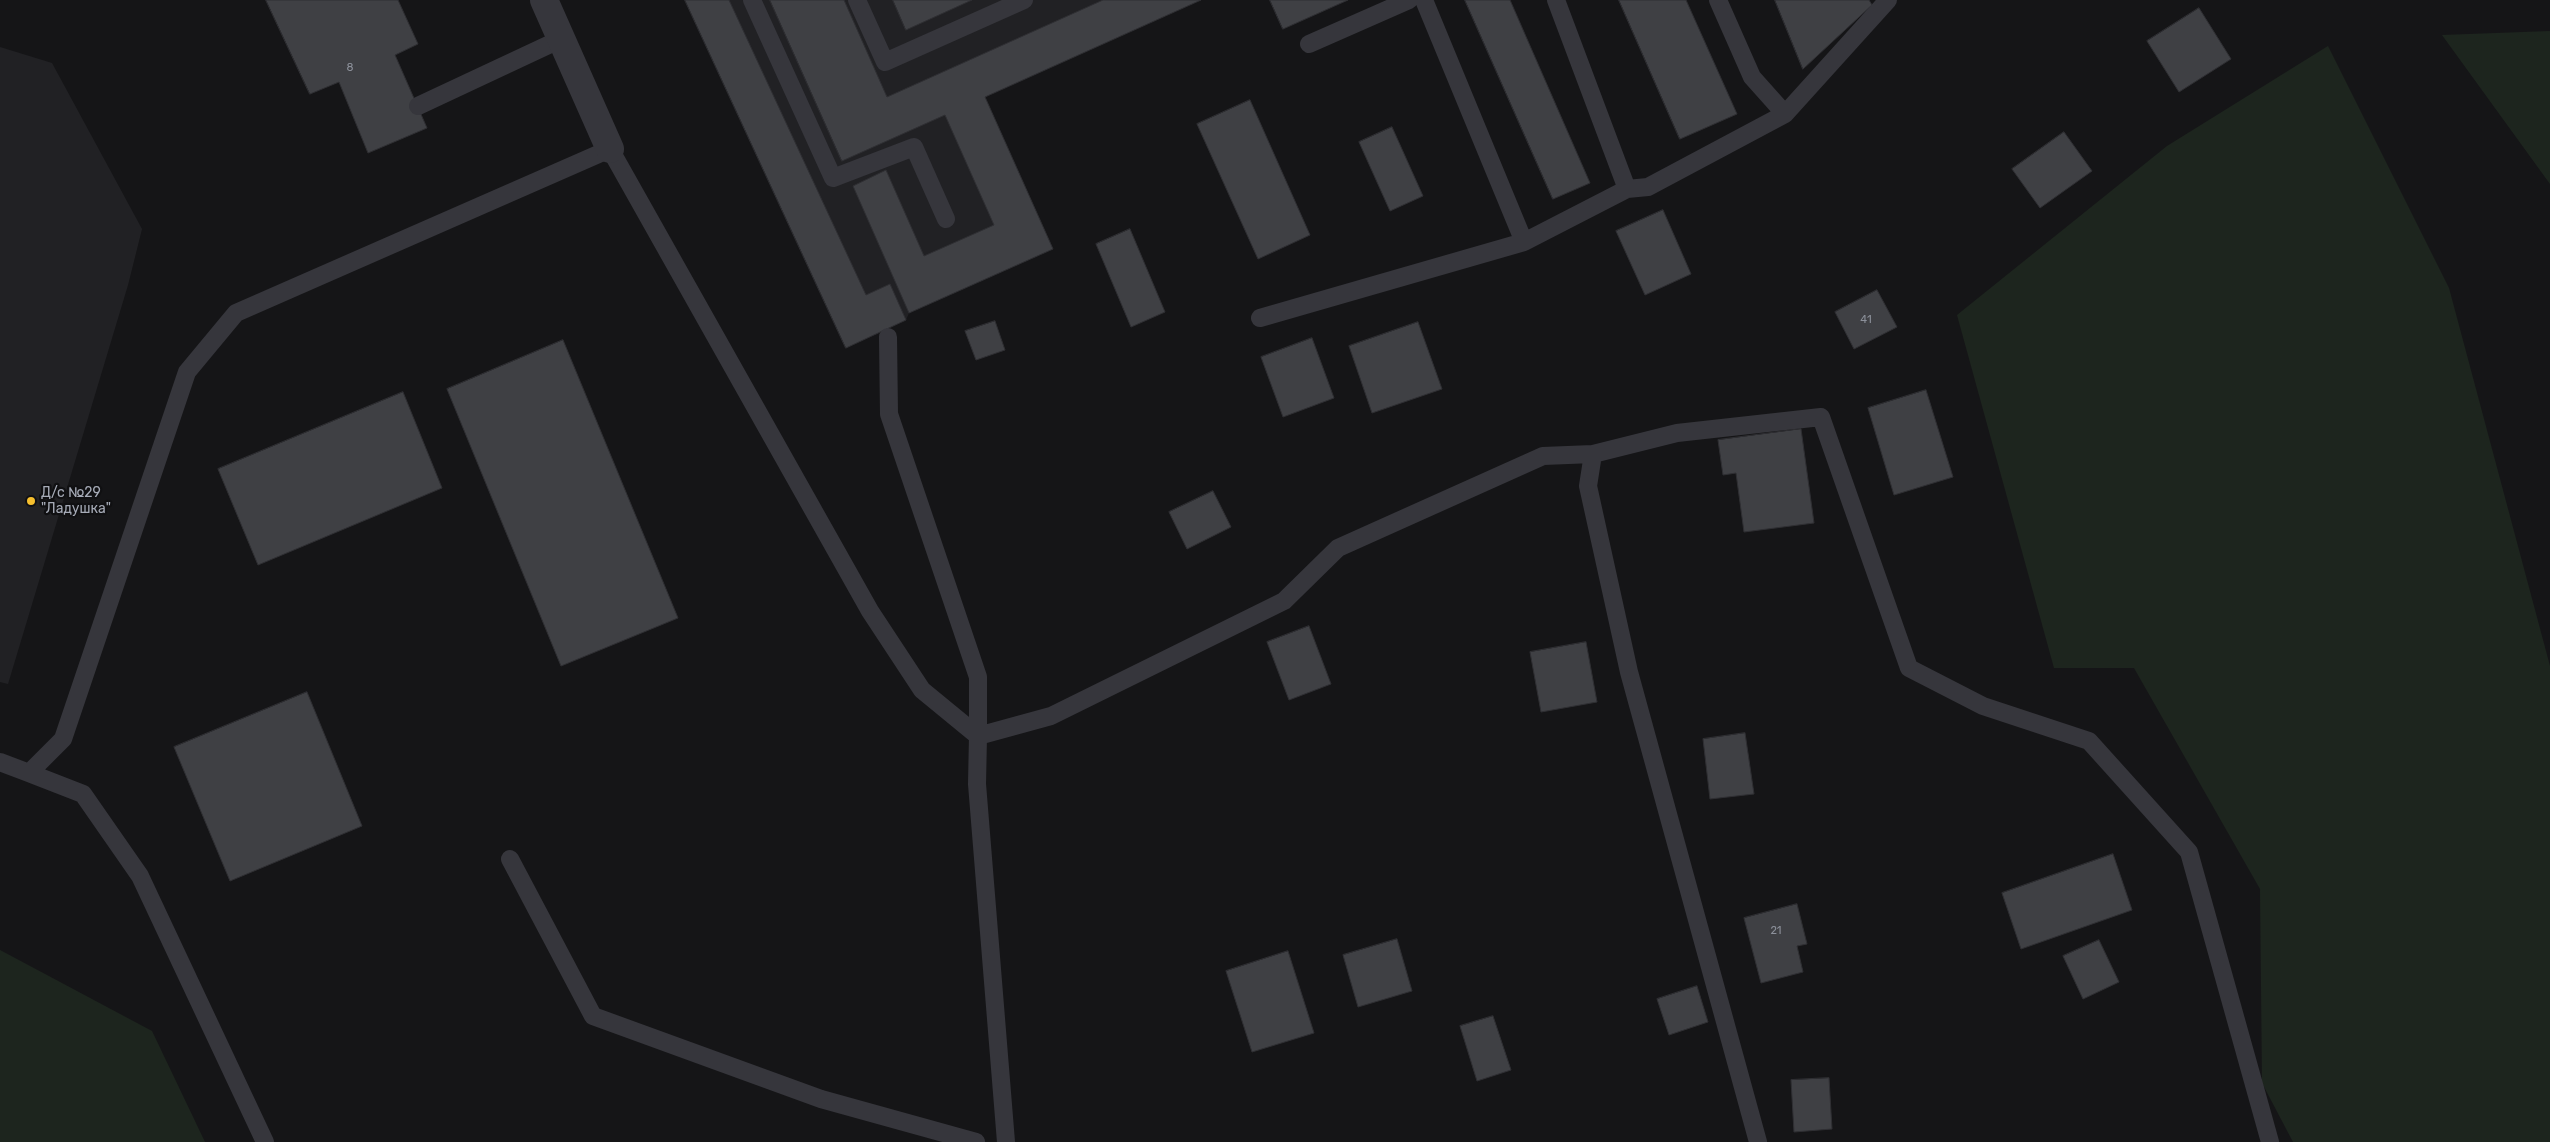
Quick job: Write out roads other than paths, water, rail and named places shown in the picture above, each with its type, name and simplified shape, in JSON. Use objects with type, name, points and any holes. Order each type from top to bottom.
[{"type":"street","points":[[544,0],[610,149]]},
{"type":"lane","points":[[752,0],[833,178],[914,147],[946,219]]},
{"type":"lane","points":[[857,0],[885,62],[1012,2]]},
{"type":"lane","points":[[1309,44],[1410,0]]},
{"type":"lane","points":[[1424,0],[1524,242]]},
{"type":"lane","points":[[1556,0],[1627,189]]},
{"type":"lane","points":[[1718,0],[1752,77],[1785,114]]},
{"type":"lane","points":[[1260,318],[1524,242],[1627,189],[1648,188],[1785,114],[1888,0]]},
{"type":"lane","points":[[418,106],[561,39]]},
{"type":"lane","points":[[29,773],[63,739],[187,372],[236,312],[610,149],[870,611],[922,690],[978,736]]},
{"type":"lane","points":[[888,337],[888,414],[978,677],[977,784],[1006,1142]]},
{"type":"lane","points":[[978,736],[1051,716],[1284,602],[1338,548],[1544,456],[1593,454],[1676,433],[1821,417],[1909,668],[1983,706],[2089,741],[2189,852],[2270,1142]]},
{"type":"lane","points":[[1593,454],[1588,486],[1629,672],[1758,1142]]},
{"type":"lane","points":[[0,762],[83,794],[140,876],[265,1142]]},
{"type":"lane","points":[[510,859],[593,1016],[822,1099],[976,1142]]},
{"type":"place","name":"Д/с №29 \"Ладушка\"","points":[[31,501]]}]
